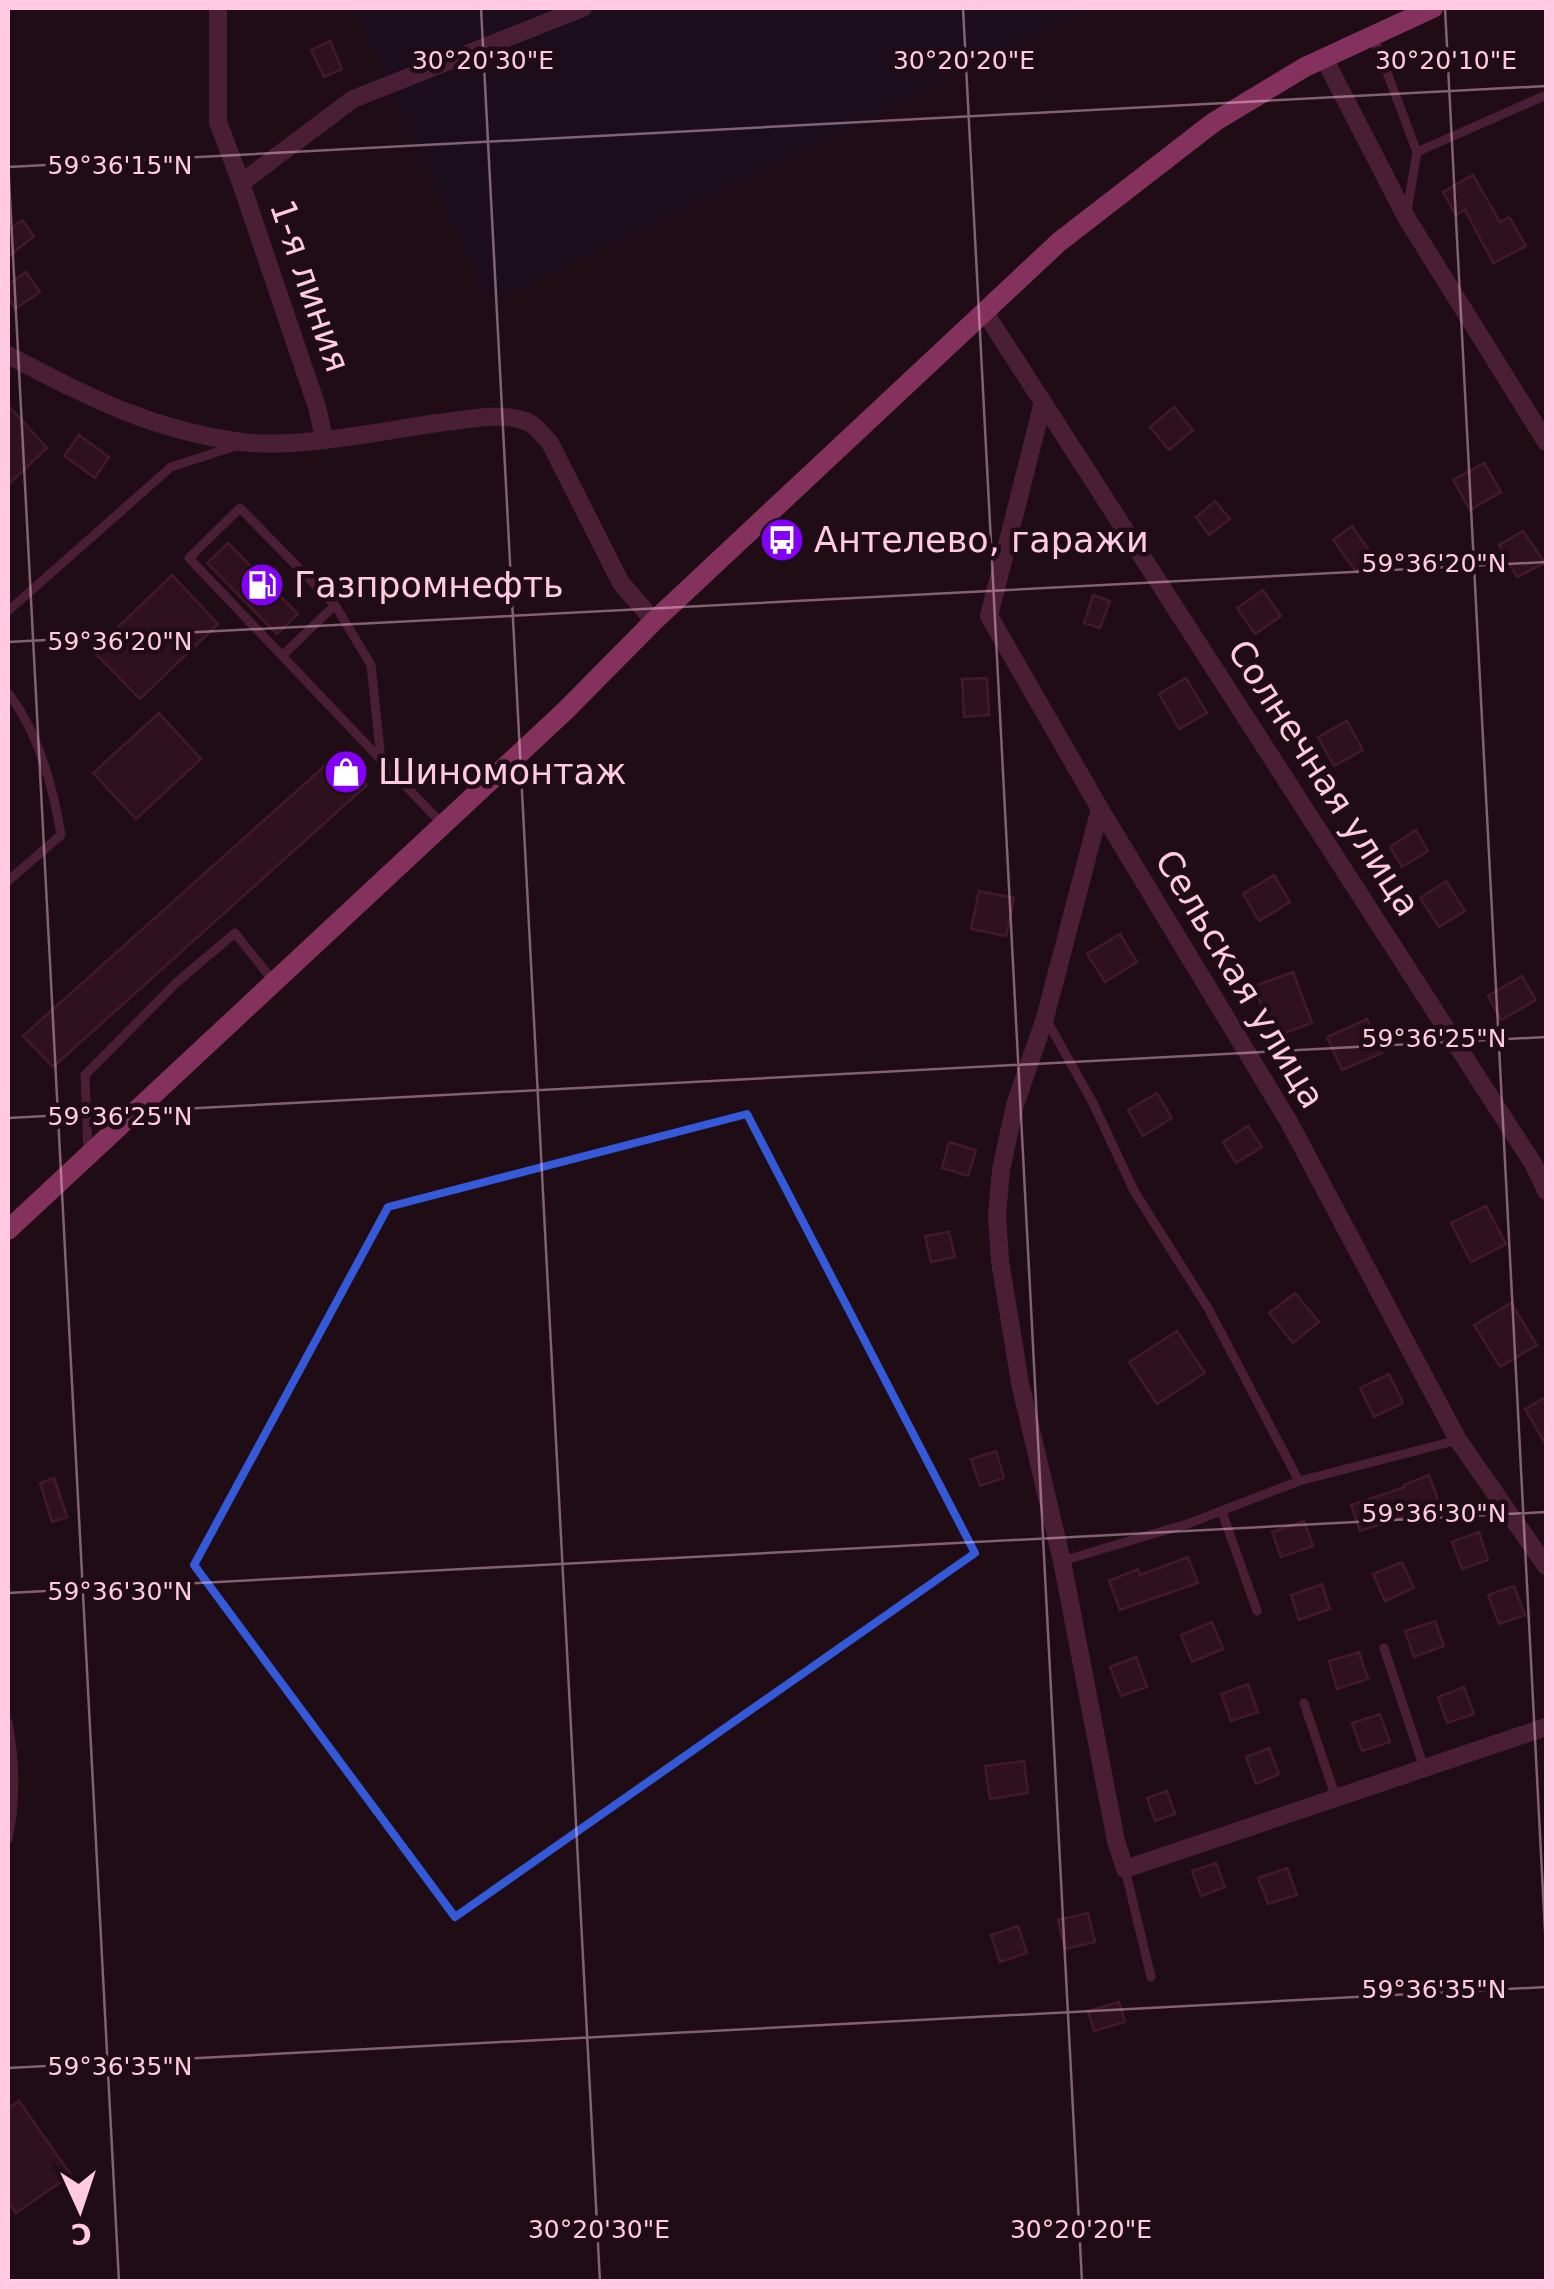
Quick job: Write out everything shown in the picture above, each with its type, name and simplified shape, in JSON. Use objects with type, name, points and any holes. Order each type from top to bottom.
[{"type":"main road","points":[[8,1230],[566,711],[654,621],[1059,242],[1214,122],[1324,58],[1433,8]]},
{"type":"street","points":[[218,8],[218,122],[241,182]]},
{"type":"street","name":"1-я линия","points":[[324,438],[241,182],[352,99],[584,8]]},
{"type":"street","points":[[1324,58],[1406,217],[1546,442]]},
{"type":"street","name":"Солнечная улица","points":[[984,311],[1540,1162],[1546,1192]]},
{"type":"street","points":[[8,355],[107,406],[176,430],[246,442],[324,438],[484,417],[533,424],[550,443],[621,583],[654,621]]},
{"type":"street","name":"Сельская улица","points":[[1043,402],[989,616],[1289,1122],[1458,1440],[1546,1566]]},
{"type":"street","points":[[1100,809],[1046,1018],[1015,1105],[997,1216],[1000,1261],[1020,1382],[1062,1561],[1116,1841],[1125,1870],[1546,1727]]},
{"type":"lane","points":[[1372,34],[1417,152],[1406,217]]},
{"type":"lane","points":[[1417,152],[1546,94]]},
{"type":"lane","points":[[8,611],[172,467],[246,442]]},
{"type":"lane","points":[[381,760],[371,665],[335,605],[240,508],[189,558],[284,655],[381,760],[443,825]]},
{"type":"lane","points":[[284,655],[335,605]]},
{"type":"lane","points":[[8,693],[26,716],[55,797],[61,835],[8,881]]},
{"type":"lane","points":[[88,1155],[85,1075],[176,982],[234,934],[274,982]]},
{"type":"lane","points":[[1046,1018],[1093,1103],[1134,1191],[1208,1308],[1299,1481]]},
{"type":"lane","points":[[1062,1561],[1222,1512],[1299,1481],[1458,1440]]},
{"type":"lane","points":[[1222,1512],[1258,1611]]},
{"type":"lane","points":[[1384,1648],[1424,1768]]},
{"type":"lane","points":[[1304,1704],[1336,1798]]},
{"type":"lane","points":[[8,1722],[12,1746],[12,1819],[8,1839]]},
{"type":"lane","points":[[1125,1870],[1151,1977]]},
{"type":"highlighted area","points":[[747,1114],[975,1553],[455,1917],[194,1565],[388,1207]]},
{"type":"shaded area","points":[[353,8],[1090,8],[490,304]]},
{"type":"building","points":[[330,41],[342,69],[324,77],[311,50]]},
{"type":"building","points":[[1473,175],[1500,222],[1509,217],[1526,246],[1493,263],[1465,210],[1456,215],[1443,192]]},
{"type":"building","points":[[22,220],[34,236],[8,257],[8,231]]},
{"type":"building","points":[[26,272],[40,292],[15,309],[8,297],[8,285]]},
{"type":"building","points":[[8,405],[47,448],[8,485]]},
{"type":"building","points":[[1174,407],[1193,430],[1169,450],[1150,427]]},
{"type":"building","points":[[79,435],[109,457],[95,478],[64,456]]},
{"type":"building","points":[[1484,463],[1501,492],[1470,510],[1453,480]]},
{"type":"building","points":[[1215,501],[1230,519],[1209,535],[1196,517]]},
{"type":"building","points":[[1352,526],[1375,559],[1356,572],[1333,540]]},
{"type":"building","points":[[1523,531],[1545,563],[1517,577],[1499,545]]},
{"type":"building","points":[[228,543],[298,614],[277,634],[207,563]]},
{"type":"building","points":[[172,575],[218,624],[140,699],[93,651]]},
{"type":"building","points":[[1263,590],[1281,616],[1255,634],[1237,608]]},
{"type":"building","points":[[1093,595],[1110,601],[1100,628],[1084,623]]},
{"type":"building","points":[[987,678],[989,715],[964,717],[962,679]]},
{"type":"building","points":[[1186,678],[1207,713],[1179,729],[1159,694]]},
{"type":"building","points":[[159,713],[201,759],[136,819],[93,773]]},
{"type":"building","points":[[1347,721],[1363,750],[1334,766],[1318,737]]},
{"type":"building","points":[[338,754],[367,785],[53,1067],[23,1036]]},
{"type":"building","points":[[1416,830],[1428,851],[1402,867],[1390,847]]},
{"type":"building","points":[[1274,875],[1290,902],[1259,921],[1243,894]]},
{"type":"building","points":[[1446,881],[1465,911],[1439,927],[1420,898]]},
{"type":"building","points":[[979,891],[1014,898],[1006,936],[971,929]]},
{"type":"building","points":[[1120,934],[1137,962],[1105,982],[1087,954]]},
{"type":"building","points":[[1293,972],[1312,1023],[1274,1037],[1254,986]]},
{"type":"building","points":[[1522,976],[1536,1000],[1501,1020],[1488,996]]},
{"type":"building","points":[[1367,1019],[1382,1053],[1342,1070],[1327,1037]]},
{"type":"building","points":[[1157,1093],[1172,1118],[1143,1136],[1128,1110]]},
{"type":"building","points":[[1248,1126],[1262,1147],[1236,1163],[1223,1142]]},
{"type":"building","points":[[949,1142],[976,1150],[968,1176],[942,1168]]},
{"type":"building","points":[[1486,1206],[1506,1244],[1471,1262],[1451,1223]]},
{"type":"building","points":[[949,1232],[955,1257],[931,1262],[925,1236]]},
{"type":"building","points":[[1295,1293],[1319,1322],[1293,1343],[1269,1313]]},
{"type":"building","points":[[1511,1303],[1537,1345],[1500,1367],[1474,1325]]},
{"type":"building","points":[[1177,1331],[1205,1373],[1157,1404],[1129,1362]]},
{"type":"building","points":[[1389,1374],[1403,1403],[1374,1417],[1360,1388]]},
{"type":"building","points":[[1546,1397],[1546,1445],[1525,1409]]},
{"type":"building","points":[[996,1451],[1004,1478],[980,1486],[971,1459]]},
{"type":"building","points":[[1429,1475],[1440,1505],[1360,1531],[1351,1505]]},
{"type":"building","points":[[54,1478],[67,1517],[52,1522],[40,1483]]},
{"type":"building","points":[[1304,1521],[1313,1546],[1281,1557],[1272,1532]]},
{"type":"building","points":[[1479,1532],[1488,1560],[1462,1569],[1452,1542]]},
{"type":"building","points":[[1188,1557],[1198,1583],[1120,1610],[1109,1581],[1138,1569],[1140,1575]]},
{"type":"building","points":[[1402,1562],[1414,1588],[1385,1601],[1373,1574]]},
{"type":"building","points":[[1322,1584],[1330,1609],[1299,1620],[1291,1595]]},
{"type":"building","points":[[1514,1586],[1525,1615],[1499,1624],[1488,1595]]},
{"type":"building","points":[[1435,1621],[1444,1646],[1414,1657],[1405,1631]]},
{"type":"building","points":[[1212,1622],[1223,1649],[1192,1662],[1181,1635]]},
{"type":"building","points":[[1359,1652],[1368,1679],[1337,1689],[1329,1661]]},
{"type":"building","points":[[1136,1657],[1147,1687],[1121,1696],[1110,1667]]},
{"type":"building","points":[[1248,1684],[1258,1712],[1231,1721],[1221,1694]]},
{"type":"building","points":[[1464,1687],[1474,1714],[1447,1723],[1438,1697]]},
{"type":"building","points":[[1380,1714],[1390,1742],[1362,1751],[1352,1723]]},
{"type":"building","points":[[1269,1748],[1279,1774],[1256,1784],[1246,1757]]},
{"type":"building","points":[[1024,1761],[1028,1793],[990,1799],[985,1766]]},
{"type":"building","points":[[1167,1791],[1175,1814],[1155,1821],[1147,1798]]},
{"type":"building","points":[[1216,1863],[1225,1887],[1201,1896],[1192,1871]]},
{"type":"building","points":[[1287,1868],[1297,1895],[1268,1904],[1258,1878]]},
{"type":"building","points":[[1088,1913],[1095,1942],[1065,1949],[1058,1920]]},
{"type":"building","points":[[1018,1926],[1027,1953],[1000,1962],[991,1935]]},
{"type":"building","points":[[1119,2002],[1125,2022],[1094,2031],[1088,2011]]},
{"type":"building","points":[[19,2101],[71,2175],[16,2213],[8,2201],[8,2109]]},
{"type":"place","name":"Антелево, гаражи","points":[[782,540]]},
{"type":"place","name":"Газпромнефть","points":[[262,585]]},
{"type":"place","name":"Шиномонтаж","points":[[346,772]]}]
